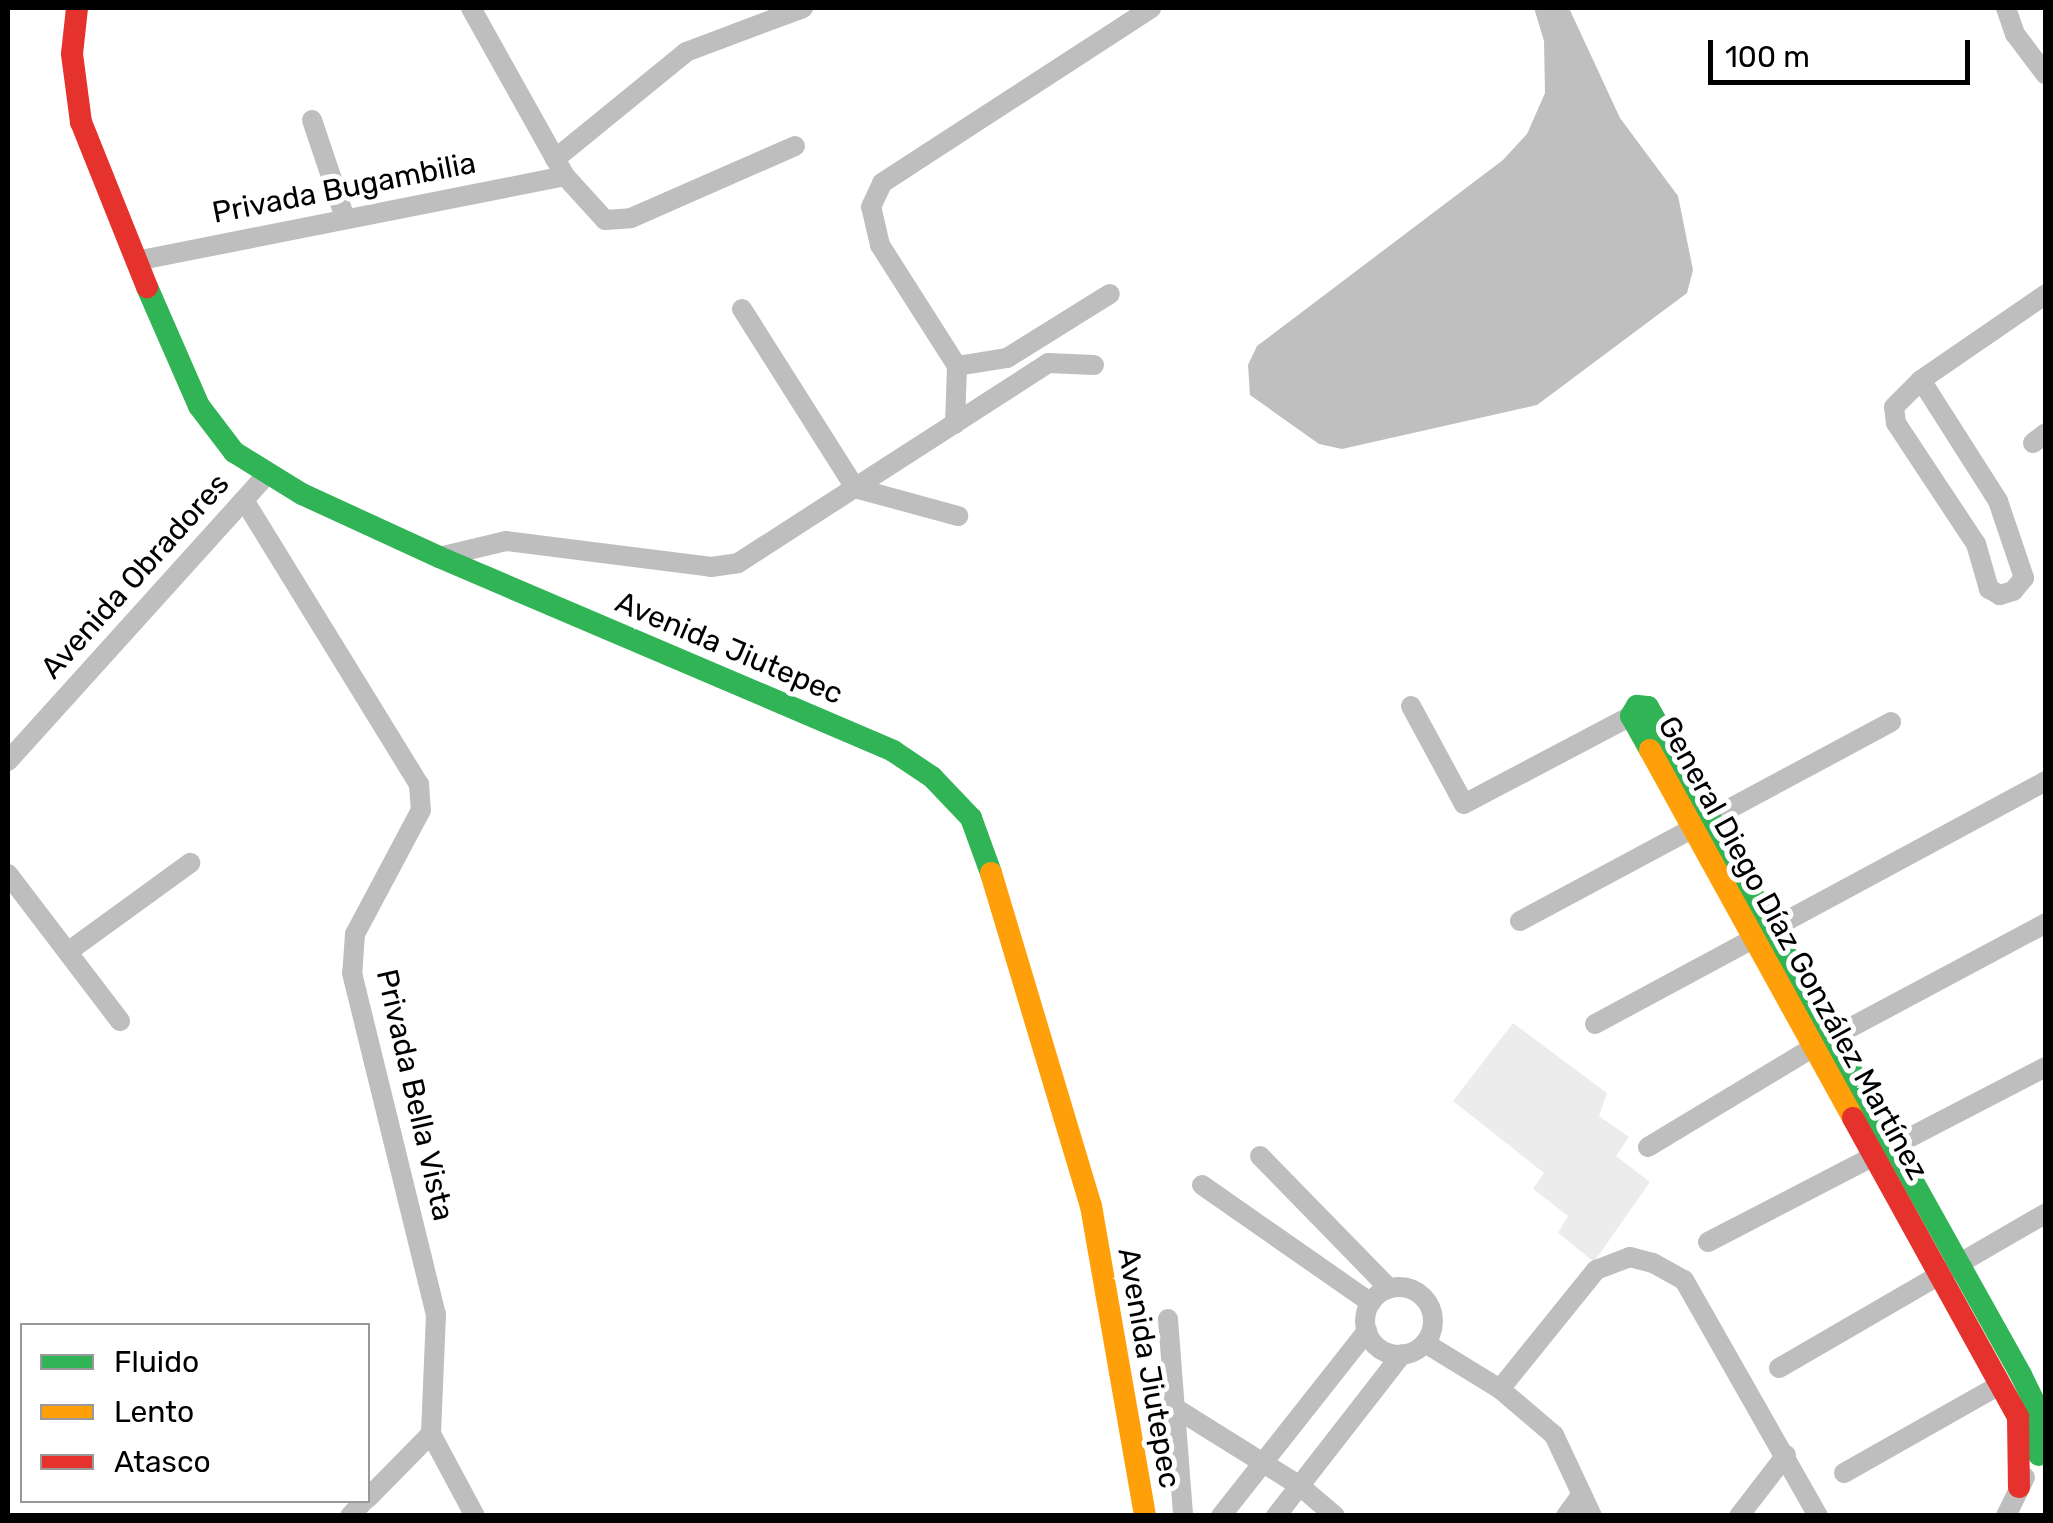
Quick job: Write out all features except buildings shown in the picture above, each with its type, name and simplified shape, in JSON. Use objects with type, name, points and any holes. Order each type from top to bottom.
[{"type":"main road","name":"Avenida Jiutepec","points":[[78,8],[72,54],[81,122],[199,406],[234,452],[266,476],[439,557],[893,751],[932,776],[970,818],[1002,900],[1091,1206],[1145,1516]]},
{"type":"main road","name":"General Diego Díaz González Martínez","points":[[1630,716],[1637,706],[1648,708],[1701,824],[1947,1268],[2037,1452]]},
{"type":"main road","name":"General Diego Díaz González Martínez","points":[[1947,1268],[2040,1414],[2037,1452]]},
{"type":"main road","points":[[2018,1486],[2037,1452]]},
{"type":"street","points":[[471,8],[560,167],[605,220],[617,223],[795,146]]},
{"type":"street","points":[[560,167],[686,52],[755,14],[802,8]]},
{"type":"street","points":[[955,424],[957,366],[880,245],[871,207],[882,183],[1151,8]]},
{"type":"street","points":[[2006,8],[2015,34],[2046,75]]},
{"type":"street","points":[[312,120],[344,218]]},
{"type":"street","name":"Privada Bugambilia","points":[[136,261],[344,218],[560,167]]},
{"type":"street","points":[[957,366],[1007,358],[1110,294]]},
{"type":"street","points":[[1921,380],[1998,501],[2024,578],[2013,591],[2000,595],[1989,589],[1976,544],[1896,423],[1894,407],[1921,380],[2046,294]]},
{"type":"street","points":[[742,309],[855,488],[958,516]]},
{"type":"street","points":[[439,557],[506,541],[711,566],[738,563],[1048,363],[1094,366]]},
{"type":"street","name":"Avenida Obradores","points":[[8,761],[266,476]]},
{"type":"street","name":"Privada Bella Vista","points":[[244,500],[419,784],[421,810],[355,934],[352,973],[436,1314],[430,1434]]},
{"type":"street","points":[[1411,706],[1464,804],[1630,716]]},
{"type":"street","points":[[1520,921],[1891,722]]},
{"type":"street","points":[[1595,1024],[1764,937],[2046,781]]},
{"type":"street","points":[[69,951],[190,863]]},
{"type":"street","points":[[8,874],[120,1021]]},
{"type":"street","points":[[1648,1147],[1824,1042],[2046,923]]},
{"type":"street","points":[[1708,1242],[2046,1067]]},
{"type":"street","points":[[1260,1156],[1389,1288]]},
{"type":"street","points":[[1202,1185],[1371,1302]]},
{"type":"street","points":[[1779,1368],[2046,1213]]},
{"type":"street","points":[[1500,1389],[1596,1270],[1630,1258],[1684,1280],[1818,1516]]},
{"type":"street","points":[[1221,1516],[1367,1331],[1371,1302],[1389,1288],[1404,1287],[1428,1302],[1432,1330],[1426,1343],[1402,1354],[1276,1516]]},
{"type":"street","points":[[1168,1319],[1183,1516]]},
{"type":"street","points":[[1367,1331],[1377,1346],[1402,1354]]},
{"type":"street","points":[[1426,1343],[1500,1389],[1554,1436],[1592,1516]]},
{"type":"street","points":[[1844,1473],[2002,1384]]},
{"type":"street","points":[[1172,1406],[1265,1462],[1335,1516]]},
{"type":"street","points":[[370,1495],[430,1434],[475,1516]]},
{"type":"street","points":[[1739,1516],[1786,1455]]},
{"type":"street","points":[[2006,1516],[2018,1486]]},
{"type":"street","points":[[1566,1516],[1582,1494]]},
{"type":"shaded area","points":[[1534,8],[1569,8],[1620,118],[1678,196],[1693,270],[1687,293],[1537,405],[1342,449],[1319,444],[1250,395],[1248,365],[1257,346],[1503,160],[1527,134],[1545,93],[1544,41]]},
{"type":"shaded area","points":[[1513,1023],[1607,1093],[1599,1116],[1629,1137],[1616,1156],[1650,1182],[1594,1262],[1558,1233],[1568,1216],[1533,1189],[1544,1173],[1453,1101]]},
{"type":"traffic: fast","points":[[147,287],[199,406],[234,452],[302,494],[439,557],[893,751],[932,777],[971,818],[991,873]]},
{"type":"traffic: fast","points":[[1650,750],[1631,716],[1637,706],[1648,707],[2021,1375],[2040,1414],[2039,1455]]},
{"type":"traffic: slow","points":[[1650,750],[1853,1118]]},
{"type":"traffic: slow","points":[[991,873],[1091,1206],[1145,1516]]},
{"type":"traffic: jam","points":[[77,8],[72,54],[81,122],[147,287]]},
{"type":"traffic: jam","points":[[1853,1118],[2018,1417],[2019,1487]]}]
